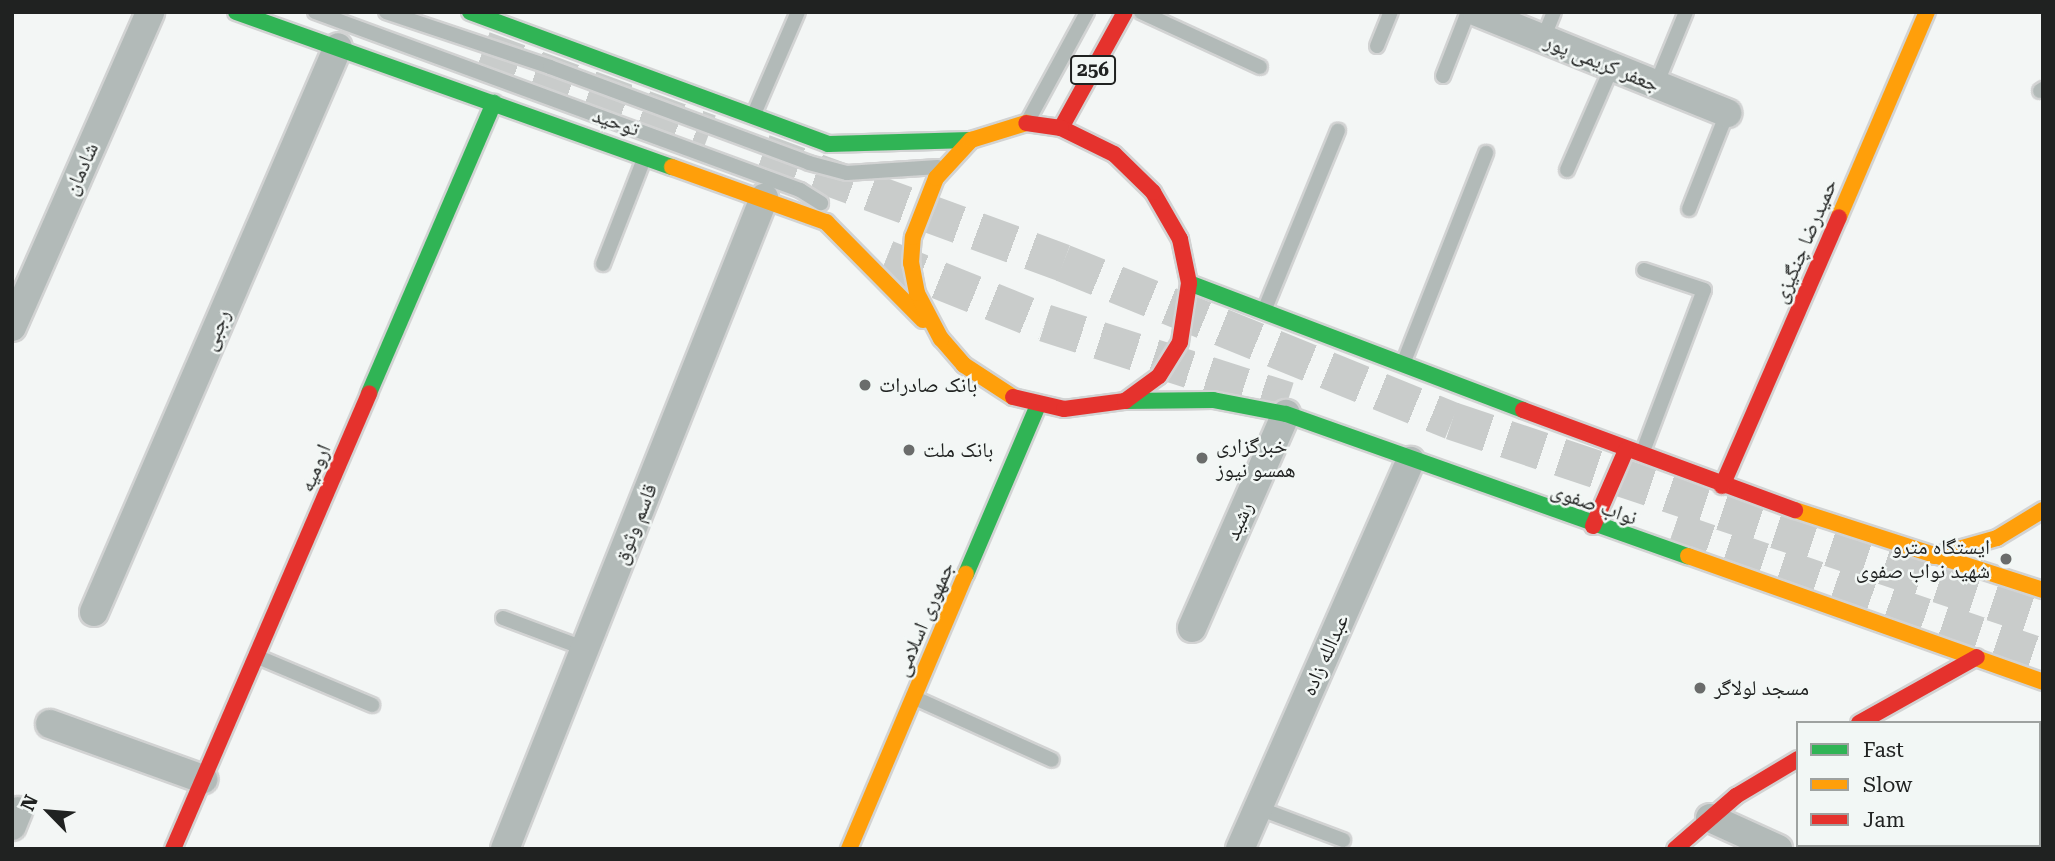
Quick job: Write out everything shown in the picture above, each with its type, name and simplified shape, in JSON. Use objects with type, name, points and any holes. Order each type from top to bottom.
[{"type":"main road","name":"توحید","points":[[236,12],[646,155],[826,222],[941,339]]},
{"type":"main road","points":[[471,12],[828,144],[859,146],[971,140],[1026,124],[1061,128],[1114,154],[1153,192],[1180,239],[1189,283],[1186,321],[1171,362],[1144,390],[1125,401],[1088,409],[1038,405],[994,387],[964,365],[941,339],[917,292],[911,263],[913,237],[927,192],[944,166],[971,140]]},
{"type":"main road","points":[[528,33],[537,12]]},
{"type":"main road","name":"256","points":[[1061,128],[1125,12]]},
{"type":"main road","name":"حمیدرضا چنگیزی","points":[[1722,485],[1927,12]]},
{"type":"main road","name":"ارومیه","points":[[173,849],[494,103]]},
{"type":"main road","points":[[1189,283],[1722,485],[2043,590]]},
{"type":"main road","name":"نواب صفوی","points":[[1125,401],[1213,400],[1286,414],[1593,526],[2043,682]]},
{"type":"main road","name":"جمهوری اسلامی","points":[[849,849],[1038,405]]},
{"type":"main road","points":[[1593,526],[1626,450]]},
{"type":"main road","points":[[1934,556],[1997,538],[2043,510]]},
{"type":"main road","points":[[1862,721],[1977,657]]},
{"type":"main road","points":[[1675,849],[1736,796],[1796,760]]},
{"type":"street","name":"شادمان","points":[[12,327],[150,12]]},
{"type":"street","name":"جعفر کریمی پور","points":[[1478,12],[1727,113]]},
{"type":"street","name":"رجبی","points":[[94,612],[338,47]]},
{"type":"street","name":"قاسم وثوق","points":[[505,849],[764,198]]},
{"type":"street","name":"رشید","points":[[1192,628],[1286,414]]},
{"type":"street","name":"عبدالله زاده","points":[[1240,849],[1410,460]]},
{"type":"street","points":[[50,724],[203,779]]},
{"type":"street","points":[[1710,818],[1778,849]]},
{"type":"lane","points":[[315,12],[800,191],[833,210],[917,292]]},
{"type":"lane","points":[[386,12],[847,173],[944,166]]},
{"type":"lane","points":[[753,116],[798,12]]},
{"type":"lane","points":[[1026,124],[1087,12]]},
{"type":"lane","points":[[1141,12],[1260,67]]},
{"type":"lane","points":[[1377,46],[1391,12]]},
{"type":"lane","points":[[1443,76],[1468,12]]},
{"type":"lane","points":[[1543,39],[1554,12]]},
{"type":"lane","points":[[1656,85],[1686,12]]},
{"type":"lane","points":[[1567,170],[1612,67]]},
{"type":"lane","points":[[1689,209],[1727,113]]},
{"type":"lane","points":[[1264,313],[1338,131]]},
{"type":"lane","points":[[1402,365],[1486,153]]},
{"type":"lane","points":[[603,264],[646,155]]},
{"type":"lane","points":[[1642,456],[1704,290],[1644,270]]},
{"type":"lane","points":[[502,618],[586,649]]},
{"type":"lane","points":[[256,656],[372,705]]},
{"type":"lane","points":[[914,698],[1052,760]]},
{"type":"lane","points":[[1258,808],[1343,840]]},
{"type":"tunnel","points":[[483,50],[709,133]]},
{"type":"tunnel","points":[[763,153],[1063,263],[1452,421],[2043,619]]},
{"type":"tunnel","points":[[886,259],[1045,323],[1288,401]]},
{"type":"tunnel","points":[[1673,531],[2043,658]]},
{"type":"traffic: fast","points":[[236,12],[672,167]]},
{"type":"traffic: fast","points":[[470,12],[828,144],[971,140]]},
{"type":"traffic: fast","points":[[369,393],[494,103]]},
{"type":"traffic: fast","points":[[1189,283],[1523,410]]},
{"type":"traffic: fast","points":[[1125,401],[1213,400],[1286,414],[1688,556]]},
{"type":"traffic: fast","points":[[966,574],[1038,405]]},
{"type":"traffic: slow","points":[[1839,217],[1927,12]]},
{"type":"traffic: slow","points":[[1013,397],[964,365],[941,339],[917,293],[911,263],[913,237],[936,178],[971,140],[1026,123]]},
{"type":"traffic: slow","points":[[672,167],[826,222],[923,320]]},
{"type":"traffic: slow","points":[[1795,510],[2043,590]]},
{"type":"traffic: slow","points":[[1934,556],[1997,538],[2043,510]]},
{"type":"traffic: slow","points":[[1688,556],[2043,682]]},
{"type":"traffic: slow","points":[[849,849],[966,574]]},
{"type":"traffic: jam","points":[[1061,128],[1125,12]]},
{"type":"traffic: jam","points":[[1013,397],[1064,409],[1125,401],[1159,376],[1180,342],[1189,283],[1180,239],[1153,192],[1114,154],[1061,128],[1026,123]]},
{"type":"traffic: jam","points":[[1722,486],[1839,217]]},
{"type":"traffic: jam","points":[[173,849],[369,393]]},
{"type":"traffic: jam","points":[[1523,410],[1795,510]]},
{"type":"traffic: jam","points":[[1593,526],[1626,450]]},
{"type":"traffic: jam","points":[[1863,721],[1977,657]]},
{"type":"traffic: jam","points":[[1675,849],[1736,796],[1796,760]]},
{"type":"place","name":"بانک صادرات","points":[[865,385]]},
{"type":"place","name":"بانک ملت","points":[[909,450]]},
{"type":"place","name":"خبرگزاری همسو نیوز","points":[[1202,458]]},
{"type":"place","name":"ایستگاه مترو شهید نواب صفوی","points":[[2006,559]]},
{"type":"place","name":"مسجد لولاگر","points":[[1700,688]]}]
